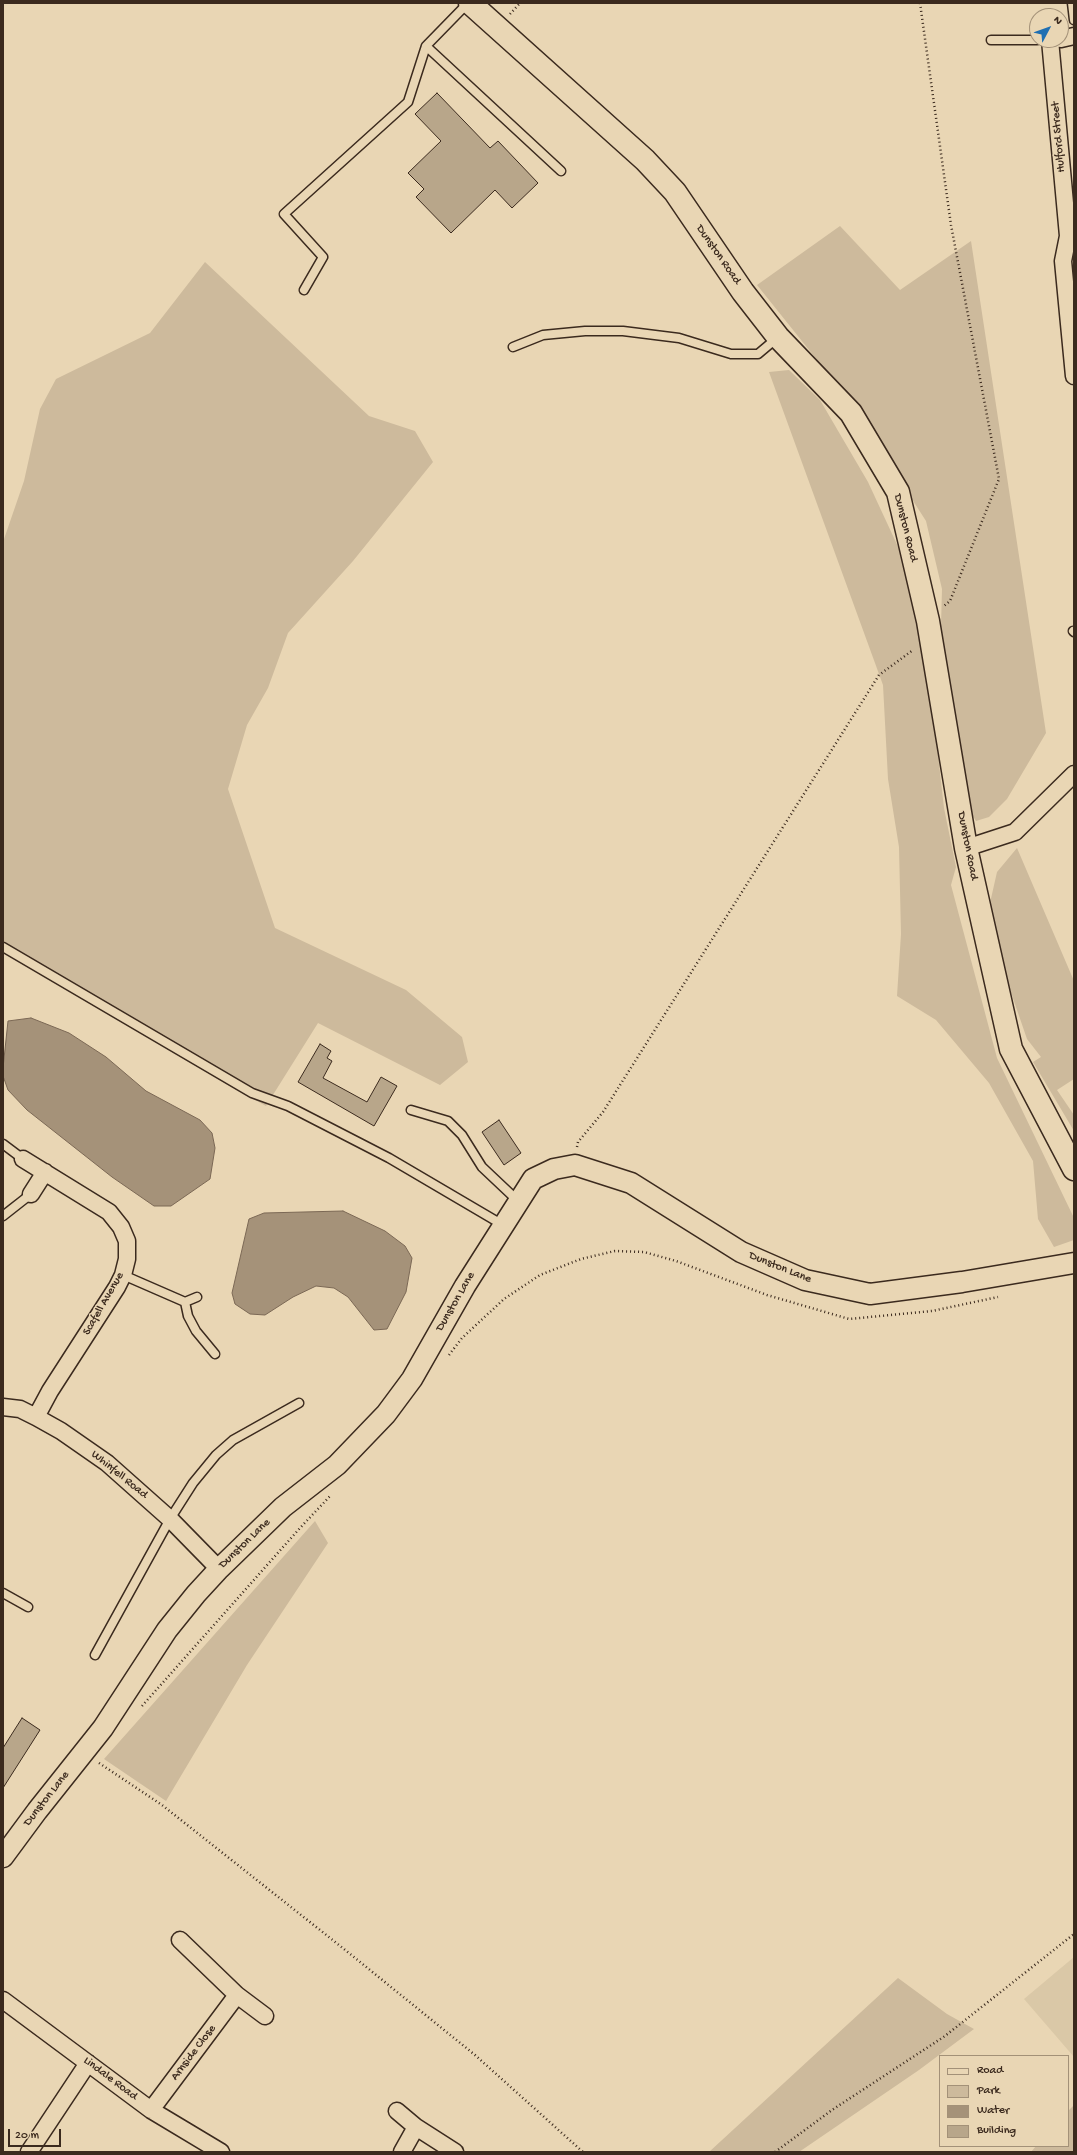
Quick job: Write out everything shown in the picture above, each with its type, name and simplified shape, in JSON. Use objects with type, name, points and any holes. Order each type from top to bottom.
[{"type":"main road","name":"Dunston Road","points":[[469,3],[645,160],[670,187],[778,338],[851,413],[898,492],[928,621],[966,848],[1010,1049],[1074,1169]]},
{"type":"street","name":"Hulford Street","points":[[1052,48],[1071,236],[1063,261],[1074,376]]},
{"type":"street","points":[[966,848],[1015,832],[1074,774]]},
{"type":"street","name":"Scafell Avenue","points":[[23,1158],[109,1212],[121,1227],[127,1241],[127,1259],[123,1275],[94,1324],[50,1391],[36,1416]]},
{"type":"street","name":"Dunston Lane","points":[[3,1857],[103,1728],[167,1630],[219,1569],[283,1507],[337,1465],[386,1414],[412,1379],[465,1286],[533,1179],[554,1169],[575,1165],[631,1183],[741,1252],[805,1280],[870,1294],[962,1282],[1074,1263]]},
{"type":"street","points":[[31,1194],[45,1172]]},
{"type":"street","name":"Whinfell Road","points":[[3,1407],[20,1409],[36,1416],[61,1431],[107,1463],[170,1519],[219,1569]]},
{"type":"street","points":[[180,1940],[237,1995],[265,2016]]},
{"type":"street","name":"Arnside Close","points":[[151,2110],[237,1995]]},
{"type":"street","name":"Lindale Road","points":[[3,2000],[151,2110],[221,2152]]},
{"type":"street","points":[[29,2152],[88,2063]]},
{"type":"street","points":[[397,2111],[416,2127],[456,2152]]},
{"type":"street","points":[[402,2152],[416,2127]]},
{"type":"lane","points":[[304,290],[323,257],[284,214],[408,102],[426,46],[469,3]]},
{"type":"lane","points":[[1072,3],[1074,20]]},
{"type":"lane","points":[[991,40],[1029,40]]},
{"type":"lane","points":[[426,46],[561,171]]},
{"type":"lane","points":[[513,347],[543,335],[585,331],[623,331],[679,338],[731,354],[758,354],[778,338]]},
{"type":"lane","points":[[3,947],[252,1093],[288,1106],[389,1158],[504,1225]]},
{"type":"lane","points":[[410,1110],[448,1121],[462,1136],[482,1167],[519,1201]]},
{"type":"lane","points":[[3,1144],[23,1158]]},
{"type":"lane","points":[[3,1216],[31,1194]]},
{"type":"lane","points":[[123,1275],[185,1302],[198,1298]]},
{"type":"lane","points":[[185,1302],[188,1316],[196,1332],[216,1354]]},
{"type":"lane","points":[[95,1655],[170,1519],[193,1482],[216,1455],[233,1440],[299,1403]]},
{"type":"lane","points":[[3,1593],[28,1607]]},
{"type":"path","points":[[920,3],[951,225],[999,479],[950,601],[928,621]]},
{"type":"path","points":[[575,1165],[578,1142],[603,1112],[879,675],[907,653]]},
{"type":"path","points":[[448,1356],[462,1338],[504,1299],[540,1275],[580,1259],[615,1251],[644,1252],[676,1261],[767,1295],[849,1319],[932,1311],[1000,1296]]},
{"type":"path","points":[[140,1708],[279,1550],[333,1494]]},
{"type":"path","points":[[83,1752],[162,1805],[344,1949],[475,2055],[583,2152]]},
{"type":"path","points":[[775,2152],[832,2110],[945,2036],[1074,1934]]},
{"type":"shaded area","points":[[1074,1957],[1074,2057],[1024,1999]]},
{"type":"green space","points":[[840,226],[900,290],[971,241],[1046,733],[1007,799],[989,817],[976,821],[965,803],[940,661],[942,589],[926,521],[892,468],[862,416],[757,285]]},
{"type":"green space","points":[[205,262],[369,416],[415,431],[433,462],[353,561],[288,633],[268,688],[247,725],[228,789],[275,928],[406,990],[462,1037],[468,1062],[440,1085],[318,1023],[266,1106],[226,1084],[3,944],[3,542],[24,481],[40,409],[56,379],[150,333]]},
{"type":"green space","points":[[789,370],[820,400],[868,482],[900,551],[925,641],[944,808],[956,867],[951,885],[997,1058],[1074,1218],[1074,1240],[1054,1247],[1038,1219],[1033,1161],[989,1083],[936,1020],[897,996],[901,934],[899,847],[888,779],[883,685],[769,372]]},
{"type":"green space","points":[[1017,848],[1074,981],[1074,1079],[1057,1090],[1074,1115],[1074,1131],[1033,1062],[1041,1057],[1027,1039],[1006,978],[990,903],[997,872]]},
{"type":"green space","points":[[315,1521],[328,1543],[247,1665],[166,1801],[104,1759]]},
{"type":"green space","points":[[898,1978],[947,2014],[974,2029],[919,2070],[799,2152],[709,2152]]},
{"type":"green space","points":[[1074,2105],[1074,2152],[1031,2152],[1035,2147],[1069,2147],[1069,2110]]},
{"type":"water","points":[[31,1018],[69,1033],[106,1057],[146,1091],[200,1120],[212,1133],[215,1148],[210,1179],[171,1206],[154,1206],[112,1177],[27,1110],[8,1090],[3,1076],[3,1068],[8,1021]]},
{"type":"water","points":[[343,1211],[385,1231],[405,1246],[412,1258],[406,1292],[387,1329],[374,1330],[348,1297],[334,1288],[316,1286],[293,1297],[265,1315],[250,1314],[235,1304],[232,1293],[249,1219],[264,1213]]},
{"type":"building","points":[[437,93],[490,148],[498,141],[538,183],[512,208],[495,190],[451,233],[416,197],[424,189],[408,173],[441,141],[415,114]]},
{"type":"building","points":[[320,1044],[331,1051],[327,1058],[332,1061],[323,1078],[367,1102],[381,1077],[397,1086],[374,1126],[298,1082]]},
{"type":"building","points":[[499,1120],[521,1153],[504,1165],[482,1132]]},
{"type":"building","points":[[22,1718],[40,1730],[3,1788],[3,1748]]}]
